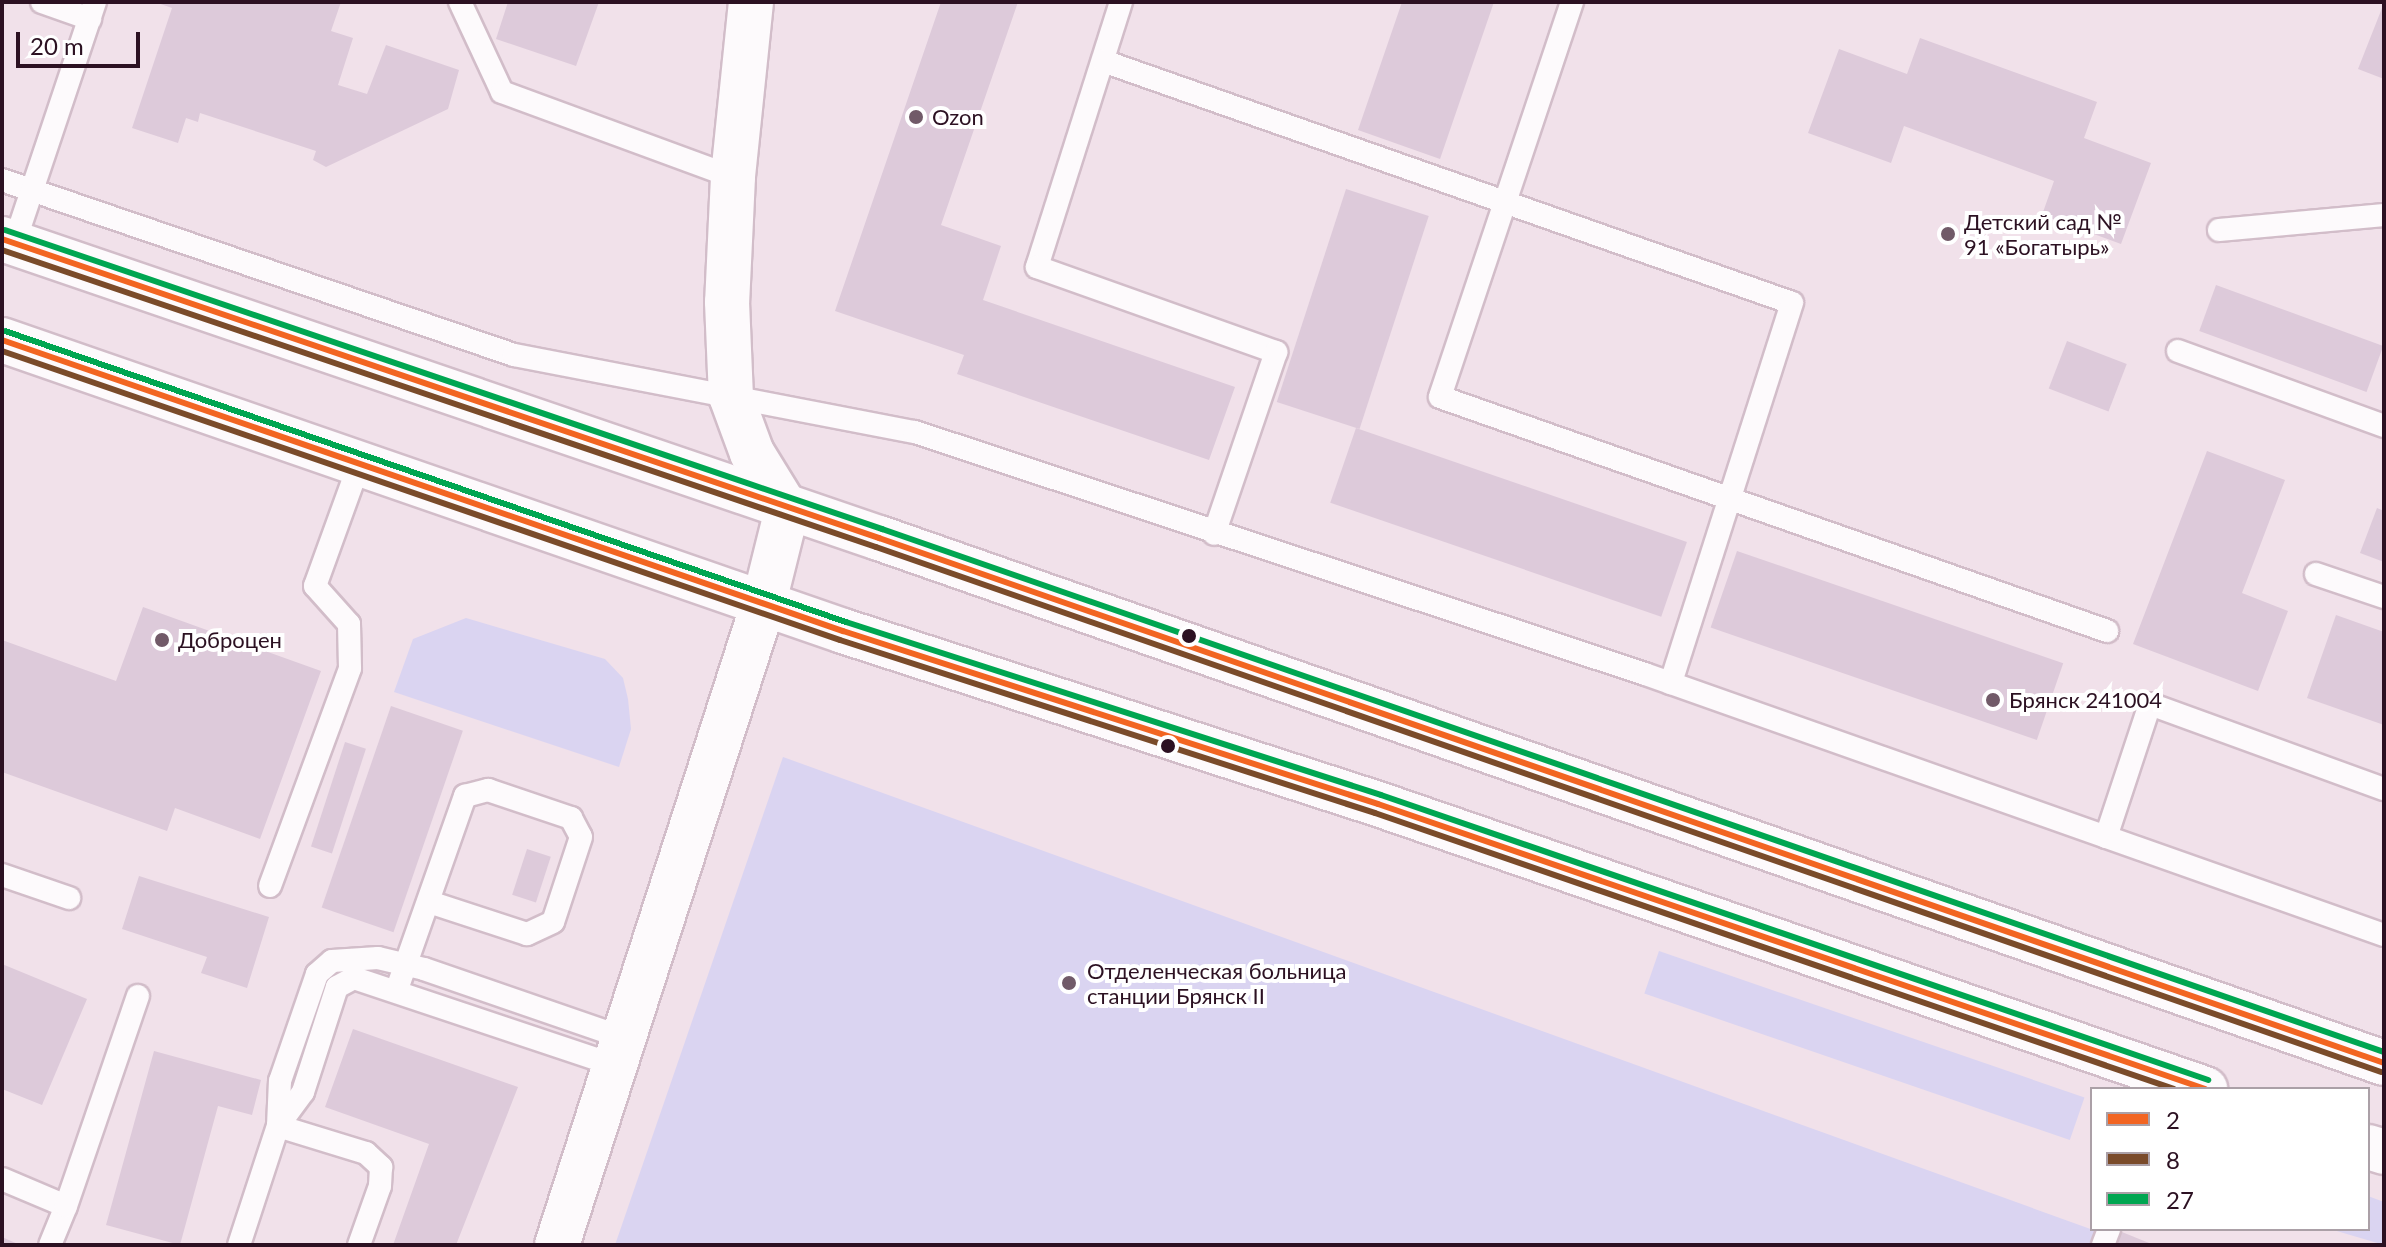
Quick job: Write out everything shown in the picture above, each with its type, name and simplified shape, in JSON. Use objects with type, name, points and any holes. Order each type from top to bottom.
[{"type":"main road","points":[[557,1245],[764,602],[787,510],[752,453],[731,396],[727,302],[733,177],[751,2]]},
{"type":"main road","points":[[8,242],[2384,1063]]},
{"type":"main road","points":[[2,340],[764,602],[1378,804],[2157,1081],[2193,1087]]},
{"type":"lane","points":[[8,242],[32,190],[92,10],[42,2]]},
{"type":"lane","points":[[460,2],[502,92],[733,177]]},
{"type":"lane","points":[[1121,2],[1037,267],[1276,352],[1214,534]]},
{"type":"lane","points":[[1572,2],[1440,397],[2107,631]]},
{"type":"lane","points":[[1103,61],[1792,303],[1671,683]]},
{"type":"lane","points":[[2,180],[514,355],[915,432],[1214,534],[1671,683],[2384,935]]},
{"type":"lane","points":[[2219,230],[2384,215]]},
{"type":"lane","points":[[2178,351],[2384,426]]},
{"type":"lane","points":[[270,886],[350,668],[349,624],[315,586],[360,462]]},
{"type":"lane","points":[[2316,574],[2384,597]]},
{"type":"lane","points":[[2106,837],[2150,704],[2384,789]]},
{"type":"lane","points":[[397,989],[465,796],[488,790],[571,818],[581,837],[553,922],[527,934],[429,902]]},
{"type":"lane","points":[[2,875],[69,898]]},
{"type":"lane","points":[[239,1245],[278,1126],[280,1081],[317,974],[344,957],[407,964],[618,1051]]},
{"type":"lane","points":[[278,1126],[303,1092],[337,987],[354,978],[618,1051]]},
{"type":"lane","points":[[50,1245],[138,996]]},
{"type":"lane","points":[[278,1126],[366,1153],[381,1167],[359,1245]]},
{"type":"lane","points":[[2,1179],[66,1206]]},
{"type":"shaded area","points":[[466,618],[605,659],[623,678],[628,699],[631,729],[619,767],[394,692],[413,639]]},
{"type":"shaded area","name":"Отделенческая больница станции Брянск II","points":[[783,757],[2096,1231],[2091,1245],[615,1245]]},
{"type":"shaded area","points":[[1659,951],[2084,1098],[2070,1140],[1644,994]]},
{"type":"shaded area","points":[[2370,1197],[2384,1202],[2384,1245],[2337,1231],[2370,1231]]},
{"type":"building","points":[[155,2],[341,2],[331,31],[353,38],[338,85],[367,94],[386,45],[459,70],[448,109],[326,167],[313,160],[316,151],[200,113],[198,122],[186,118],[178,143],[132,128],[172,8]]},
{"type":"building","points":[[508,2],[599,2],[576,66],[496,39]]},
{"type":"building","points":[[941,2],[1018,2],[941,225],[1001,246],[983,300],[1235,387],[1209,460],[957,374],[964,355],[835,311]]},
{"type":"building","points":[[1402,2],[1494,2],[1440,159],[1358,130]]},
{"type":"building","points":[[2384,3],[2384,79],[2358,69]]},
{"type":"building","points":[[1920,38],[2097,102],[2084,138],[2151,163],[2121,244],[2042,215],[2054,181],[1904,126],[1891,163],[1808,133],[1839,49],[1907,74]]},
{"type":"building","points":[[1346,189],[1429,216],[1360,429],[1277,402]]},
{"type":"building","points":[[2216,285],[2383,346],[2367,392],[2199,331]]},
{"type":"building","points":[[2067,341],[2127,364],[2108,412],[2049,389]]},
{"type":"building","points":[[1356,428],[1687,542],[1661,617],[1330,503]]},
{"type":"building","points":[[2207,451],[2285,480],[2242,593],[2288,611],[2258,691],[2133,644]]},
{"type":"building","points":[[2377,508],[2384,511],[2384,562],[2360,553]]},
{"type":"building","points":[[1737,551],[2063,663],[2037,740],[1711,628]]},
{"type":"building","points":[[143,607],[321,671],[260,839],[175,808],[167,831],[2,772],[2,640],[116,681]]},
{"type":"building","points":[[2336,615],[2384,632],[2384,725],[2307,698]]},
{"type":"building","points":[[391,706],[463,731],[394,932],[322,907]]},
{"type":"building","points":[[345,742],[366,749],[332,853],[311,847]]},
{"type":"building","points":[[527,849],[551,857],[536,902],[512,895]]},
{"type":"building","points":[[139,876],[269,917],[247,988],[201,973],[207,957],[122,929]]},
{"type":"building","points":[[2,964],[87,999],[42,1105],[2,1089]]},
{"type":"building","points":[[353,1029],[518,1087],[456,1245],[393,1245],[429,1144],[325,1107]]},
{"type":"building","points":[[154,1051],[261,1080],[252,1115],[218,1106],[180,1245],[106,1225]]},
{"type":"building","points":[[2117,1231],[2119,1231],[2154,1245],[2111,1245]]},
{"type":"building","points":[[2,1237],[20,1245],[2,1245]]},
{"type":"transit line","name":"27","points":[[5,230],[882,529],[2384,1052]]},
{"type":"transit line","name":"2","points":[[2,239],[879,538],[2384,1063]]},
{"type":"transit line","name":"8","points":[[2,250],[876,547],[2381,1072]]},
{"type":"transit line","name":"27","points":[[5,331],[846,622],[1381,795],[2208,1080]]},
{"type":"transit line","name":"2","points":[[2,340],[843,631],[1378,804],[2199,1087]]},
{"type":"transit line","name":"8","points":[[2,351],[840,640],[1375,813],[2168,1087]]},
{"type":"place","name":"Ozon","points":[[916,117]]},
{"type":"place","name":"Детский сад № 91 «Богатырь»","points":[[1948,234]]},
{"type":"place","name":"Доброцен","points":[[162,640]]},
{"type":"place","name":"Брянск 241004","points":[[1993,700]]},
{"type":"place","name":"Отделенческая больница станции Брянск II","points":[[1069,983]]}]
